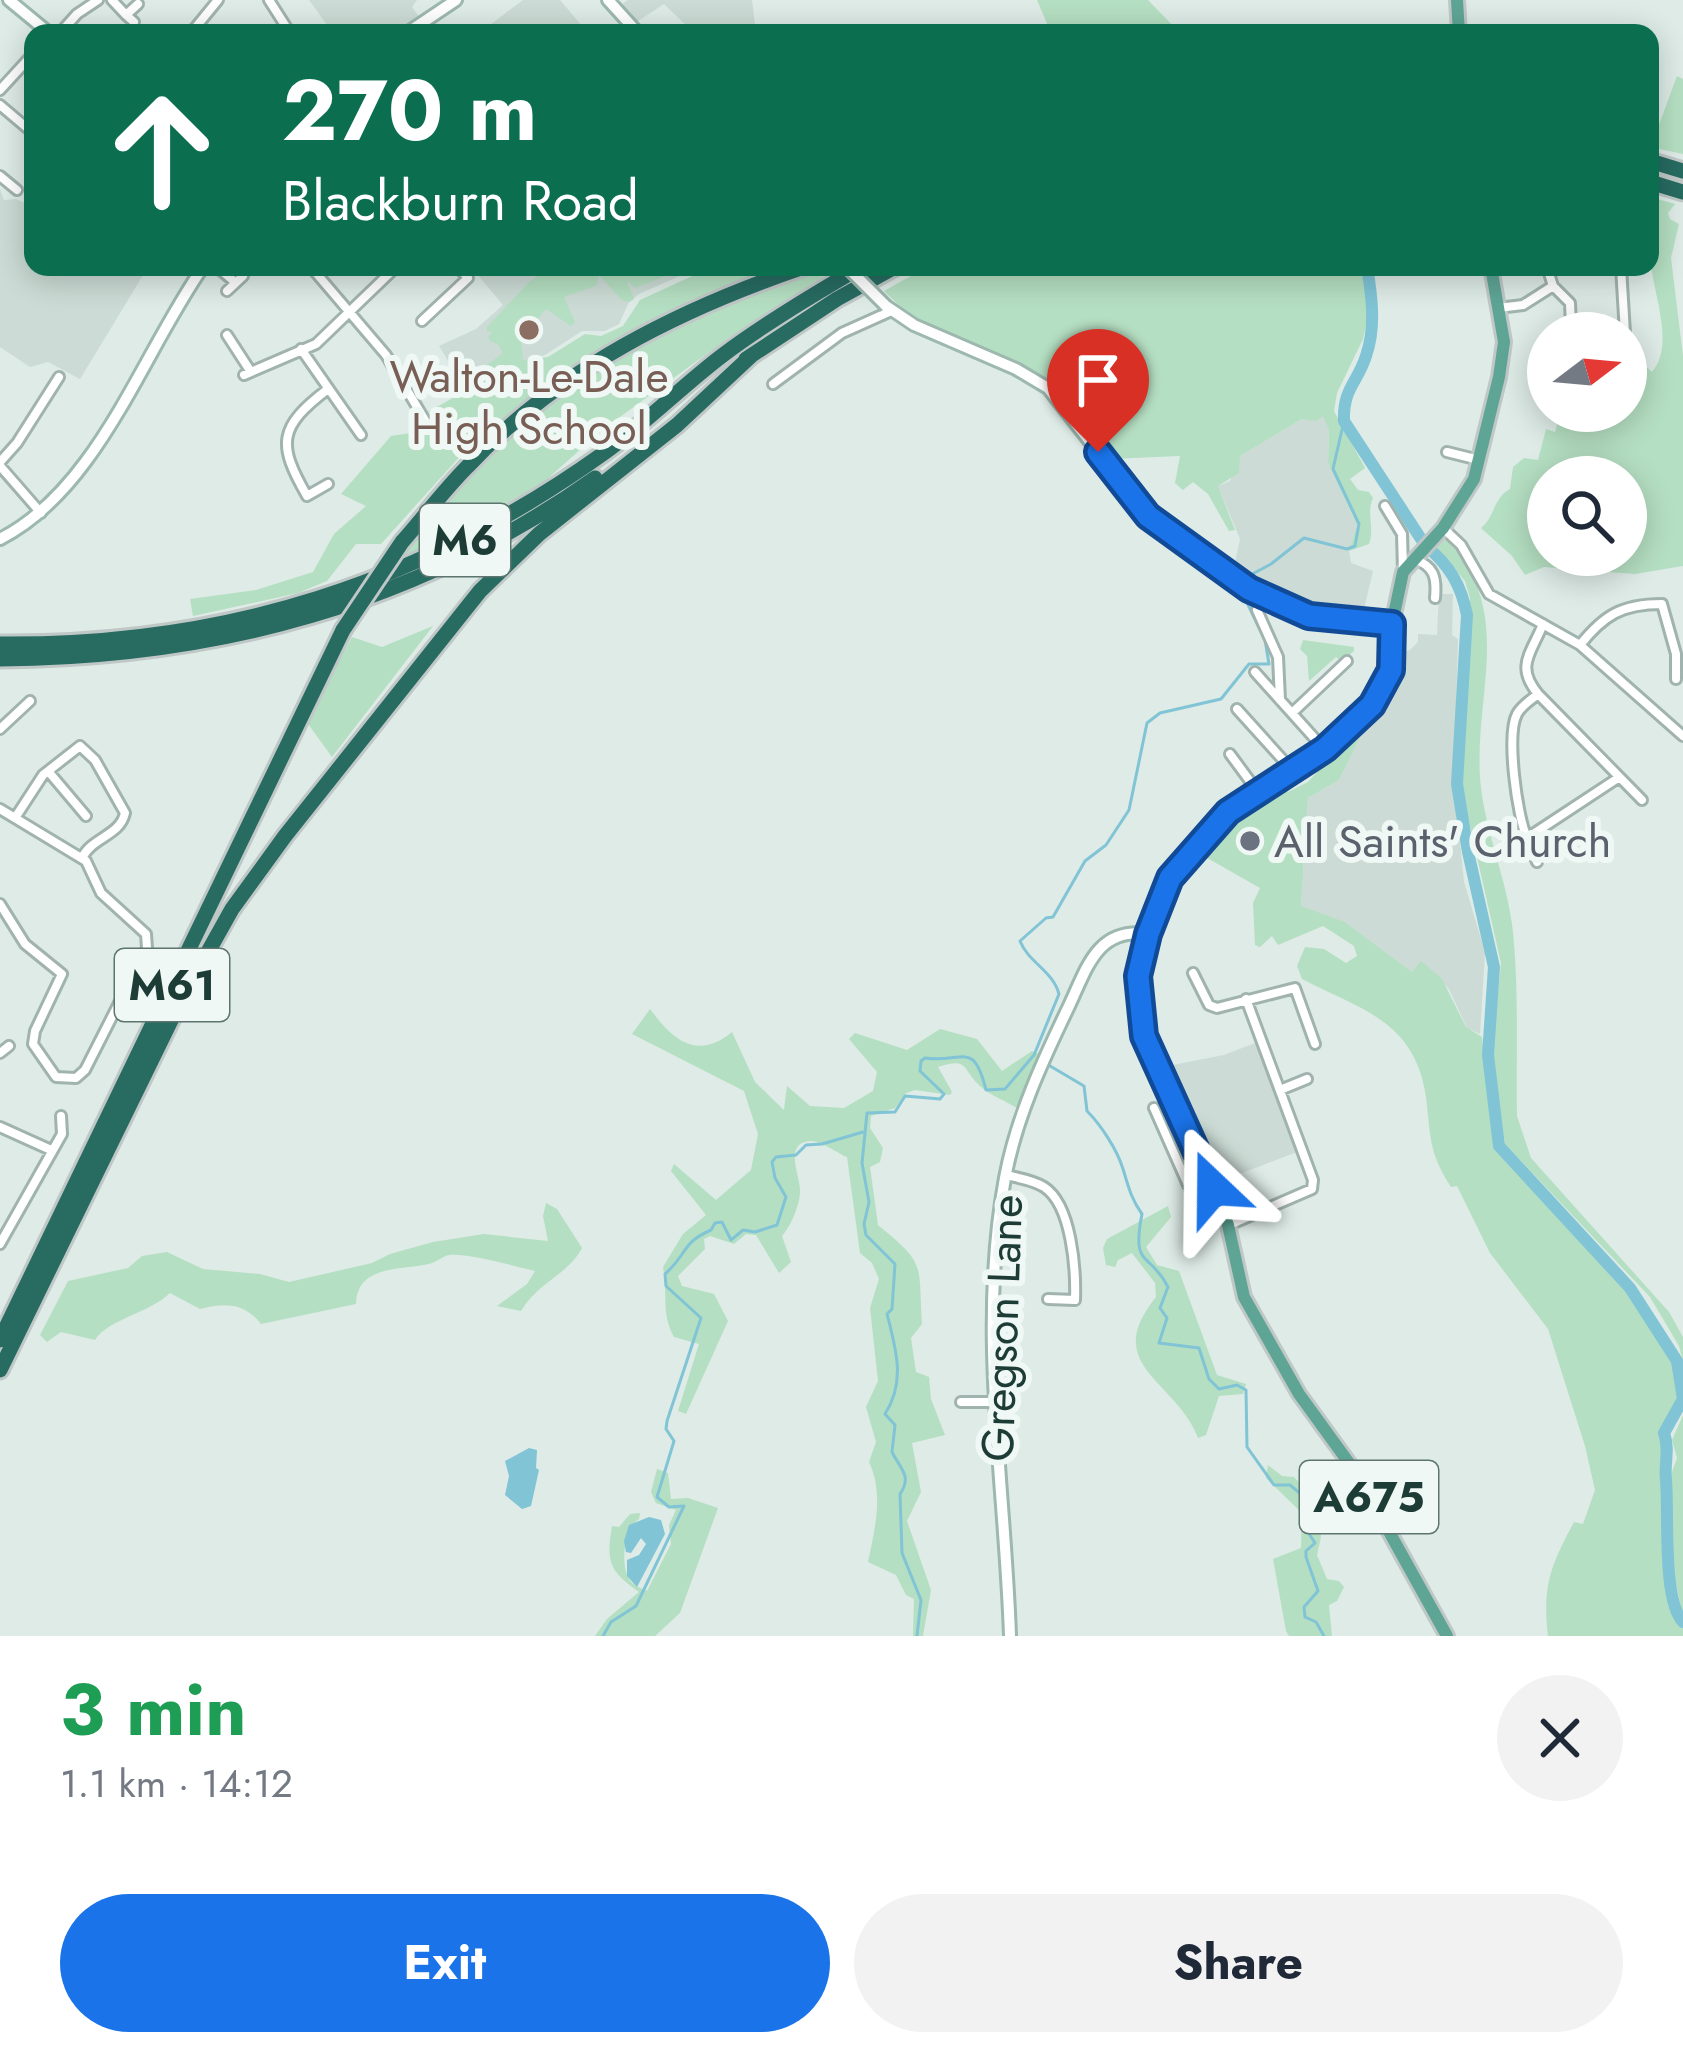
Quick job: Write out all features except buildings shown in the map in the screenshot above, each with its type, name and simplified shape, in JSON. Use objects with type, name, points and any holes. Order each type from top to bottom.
[{"type":"highway","name":"M61","points":[[0,1340],[343,630],[402,542],[469,464],[530,408],[594,364],[692,310],[781,276]]},
{"type":"highway","name":"M6","points":[[0,644],[65,645],[209,628],[376,581],[470,537],[539,497],[607,452],[723,355],[847,276]]},
{"type":"highway","name":"M6","points":[[0,659],[102,656],[202,644],[302,619],[398,586],[497,540],[563,500],[752,355],[878,276]]},
{"type":"highway","name":"M61","points":[[0,1370],[180,1002],[232,909],[274,849],[480,591],[539,534],[677,425],[752,355]]},
{"type":"main road","name":"A675","points":[[1448,1636],[1358,1474],[1298,1394],[1244,1297],[1228,1225],[1144,1036],[1138,976],[1170,878],[1228,812],[1325,749],[1384,688],[1391,670],[1392,624],[1403,572],[1438,533],[1474,479],[1502,361],[1493,276]]},
{"type":"street","points":[[10,0],[38,24]]},
{"type":"street","points":[[67,24],[98,0]]},
{"type":"street","points":[[112,0],[130,18],[138,4]]},
{"type":"street","points":[[198,24],[218,0]]},
{"type":"street","points":[[420,24],[456,0]]},
{"type":"street","points":[[608,0],[630,24]]},
{"type":"street","points":[[0,90],[24,64]]},
{"type":"street","points":[[0,105],[24,125]]},
{"type":"street","points":[[0,176],[17,190]]},
{"type":"street","points":[[0,539],[41,513],[91,454],[198,276]]},
{"type":"street","points":[[227,291],[239,279],[234,276]]},
{"type":"street","points":[[320,276],[386,355],[429,427]]},
{"type":"street","points":[[227,335],[247,373],[316,344],[386,276]]},
{"type":"street","points":[[422,320],[466,276]]},
{"type":"street","points":[[856,276],[888,308],[1048,388],[1148,516],[1243,585],[1298,614],[1392,624]]},
{"type":"street","points":[[1550,276],[1570,303],[1570,312]]},
{"type":"street","points":[[1622,276],[1624,312]]},
{"type":"street","points":[[1498,308],[1523,305],[1553,286]]},
{"type":"street","points":[[773,384],[854,326],[888,308]]},
{"type":"street","points":[[302,349],[355,432]]},
{"type":"street","points":[[41,513],[0,464],[59,377]]},
{"type":"street","points":[[328,389],[289,428],[283,446],[307,496],[328,484]]},
{"type":"street","points":[[1447,452],[1479,460]]},
{"type":"street","points":[[1385,506],[1402,534],[1403,572]]},
{"type":"street","points":[[1438,533],[1461,545],[1489,594],[1580,645],[1683,736]]},
{"type":"street","points":[[1414,557],[1434,573],[1435,598]]},
{"type":"street","points":[[1580,645],[1602,619],[1619,608],[1662,604],[1676,654],[1676,679]]},
{"type":"street","points":[[1257,610],[1278,657],[1280,700]]},
{"type":"street","points":[[1543,624],[1525,675],[1642,800]]},
{"type":"street","points":[[1292,713],[1347,661]]},
{"type":"street","points":[[1255,672],[1325,749]]},
{"type":"street","points":[[1537,862],[1519,816],[1514,726],[1521,708],[1538,694]]},
{"type":"street","points":[[0,729],[30,701]]},
{"type":"street","points":[[1237,709],[1293,771]]},
{"type":"street","points":[[15,818],[48,771],[80,746],[95,760],[124,806],[121,826],[91,845],[82,858]]},
{"type":"street","points":[[1230,754],[1258,793]]},
{"type":"street","points":[[48,771],[86,816]]},
{"type":"street","points":[[1527,838],[1618,778]]},
{"type":"street","points":[[0,809],[91,866],[101,893],[139,924],[147,940],[85,1070],[76,1078],[52,1075],[32,1044],[62,974],[25,944],[0,904]]},
{"type":"street","name":"Gregson Lane","points":[[1010,1636],[994,1402],[994,1271],[1006,1175],[1037,1079],[1096,948],[1123,934],[1148,934]]},
{"type":"street","points":[[1193,973],[1212,1007],[1294,988],[1315,1044]]},
{"type":"street","points":[[1228,1225],[1312,1189],[1313,1180],[1246,999]]},
{"type":"street","points":[[1280,1090],[1307,1079]]},
{"type":"street","points":[[1154,1108],[1188,1185]]},
{"type":"street","points":[[0,1244],[64,1128],[62,1115]]},
{"type":"street","points":[[0,1127],[52,1150]]},
{"type":"street","points":[[1174,1153],[1195,1143]]},
{"type":"street","points":[[1006,1175],[1041,1184],[1059,1208],[1072,1246],[1075,1300],[1048,1299]]},
{"type":"street","points":[[961,1402],[994,1402]]},
{"type":"shaded area","points":[[309,0],[417,0],[412,7],[420,18],[411,24],[326,24]]},
{"type":"shaded area","points":[[523,0],[560,0],[580,24],[491,24]]},
{"type":"shaded area","points":[[628,0],[752,0],[755,24],[685,24],[664,4],[635,23],[621,5]]},
{"type":"shaded area","points":[[0,189],[4,200],[24,203],[24,276],[143,276],[80,379],[48,362],[30,367],[0,347]]},
{"type":"shaded area","name":"Walton-Le-Dale High School","points":[[479,276],[680,276],[639,294],[629,302],[619,324],[605,331],[582,331],[468,393],[439,346],[476,329],[503,305]]},
{"type":"shaded area","points":[[1323,415],[1329,431],[1328,463],[1357,525],[1349,551],[1351,563],[1373,571],[1362,617],[1299,609],[1239,577],[1235,563],[1240,539],[1218,486],[1230,481],[1240,456],[1302,419]]},
{"type":"shaded area","points":[[1439,594],[1453,594],[1452,635],[1458,639],[1454,781],[1464,882],[1485,952],[1480,1034],[1467,1028],[1449,989],[1421,962],[1413,973],[1345,922],[1301,907],[1308,798],[1339,780],[1362,733],[1394,686],[1399,654],[1418,642],[1418,634],[1437,635]]},
{"type":"shaded area","points":[[1255,1043],[1297,1152],[1237,1175],[1234,1167],[1219,1173],[1167,1066],[1224,1055]]},
{"type":"green space","points":[[1037,0],[1148,0],[1171,24],[1047,24]]},
{"type":"green space","points":[[1677,76],[1683,79],[1683,154],[1659,149],[1659,125]]},
{"type":"green space","points":[[1659,200],[1675,204],[1668,213],[1679,224],[1671,258],[1683,356],[1683,566],[1647,572],[1647,456],[1539,456],[1545,432],[1647,432],[1647,367],[1652,372],[1659,360],[1662,332],[1653,276],[1659,276]]},
{"type":"green space","points":[[538,276],[599,276],[596,286],[564,297],[575,322],[571,326],[546,309],[521,340],[523,360],[548,357],[585,334],[601,336],[623,326],[640,300],[692,276],[758,276],[670,311],[560,375],[471,444],[381,544],[356,544],[327,581],[298,593],[193,616],[190,599],[256,590],[313,572],[334,534],[366,506],[341,494],[391,436],[431,430],[439,413],[428,412],[481,382],[484,367],[503,353],[490,341],[492,332],[487,327]]},
{"type":"green space","points":[[600,276],[665,276],[635,288],[626,279],[634,299],[623,301]]},
{"type":"green space","points":[[801,276],[824,276],[602,430],[544,482],[401,558],[486,458],[573,388],[669,332]]},
{"type":"green space","points":[[911,276],[1363,276],[1369,310],[1363,339],[1337,393],[1334,411],[1365,468],[1350,479],[1373,498],[1369,544],[1349,551],[1357,525],[1328,463],[1329,431],[1323,416],[1316,421],[1302,419],[1240,456],[1239,473],[1218,486],[1235,530],[1229,531],[1208,494],[1193,482],[1183,490],[1175,483],[1180,456],[1111,459],[1047,380],[908,314],[884,291]]},
{"type":"green space","points":[[1524,458],[1525,575],[1481,528],[1510,489],[1513,467]]},
{"type":"green space","points":[[1449,540],[1469,570],[1486,629],[1481,788],[1513,932],[1517,1116],[1531,1158],[1669,1312],[1683,1337],[1683,1361],[1650,1297],[1505,1144],[1492,1055],[1501,963],[1461,786],[1470,598],[1465,581],[1437,548]]},
{"type":"green space","points":[[433,626],[332,757],[306,721],[352,637],[382,647]]},
{"type":"green space","points":[[1303,640],[1354,647],[1354,651],[1341,661],[1336,657],[1309,681],[1307,656],[1300,649]]},
{"type":"green space","points":[[1388,697],[1362,733],[1339,780],[1308,798],[1301,906],[1345,922],[1412,972],[1421,961],[1442,979],[1466,1027],[1482,1037],[1495,1149],[1627,1291],[1674,1362],[1681,1399],[1662,1433],[1667,1449],[1663,1475],[1667,1565],[1674,1615],[1683,1626],[1683,1636],[1548,1636],[1546,1603],[1554,1564],[1574,1522],[1583,1524],[1595,1490],[1548,1329],[1490,1253],[1457,1186],[1451,1187],[1438,1163],[1420,1071],[1410,1051],[1382,1021],[1302,979],[1297,966],[1305,947],[1324,949],[1346,963],[1357,956],[1354,946],[1323,926],[1278,945],[1272,936],[1260,947],[1255,945],[1253,903],[1260,888],[1202,855],[1260,801],[1284,787],[1288,792],[1308,782],[1331,757],[1327,751],[1372,716]]},
{"type":"green space","points":[[650,1009],[686,1043],[708,1045],[732,1032],[755,1082],[784,1110],[787,1086],[810,1106],[844,1108],[873,1091],[877,1072],[849,1039],[855,1033],[907,1050],[940,1029],[977,1039],[1002,1071],[1032,1051],[1040,1054],[1017,1108],[984,1089],[964,1066],[955,1063],[938,1067],[950,1095],[915,1090],[906,1093],[895,1108],[871,1116],[870,1128],[883,1148],[880,1162],[870,1167],[878,1225],[917,1267],[922,1324],[911,1338],[916,1372],[929,1377],[931,1399],[945,1435],[912,1443],[921,1492],[907,1521],[931,1590],[923,1636],[913,1636],[914,1599],[906,1595],[896,1575],[868,1562],[877,1499],[869,1462],[876,1442],[866,1407],[878,1381],[870,1308],[879,1279],[872,1263],[860,1253],[847,1157],[811,1141],[797,1147],[800,1197],[782,1236],[791,1262],[779,1273],[756,1235],[746,1234],[734,1244],[710,1236],[704,1239],[705,1249],[678,1276],[682,1286],[714,1294],[728,1321],[686,1414],[678,1411],[699,1344],[674,1337],[666,1312],[663,1267],[683,1234],[706,1215],[671,1171],[674,1164],[716,1200],[751,1170],[758,1134],[744,1091],[632,1034]]},
{"type":"green space","points":[[546,1203],[557,1209],[582,1248],[521,1311],[497,1306],[527,1284],[535,1271],[449,1255],[373,1275],[358,1291],[356,1304],[261,1324],[241,1308],[200,1309],[170,1293],[95,1340],[61,1332],[47,1342],[40,1335],[68,1281],[128,1268],[142,1256],[167,1252],[203,1269],[289,1282],[372,1263],[433,1242],[484,1234],[548,1241],[543,1216]]},
{"type":"green space","points":[[1168,1206],[1171,1217],[1146,1247],[1157,1265],[1179,1271],[1217,1375],[1246,1384],[1243,1394],[1219,1396],[1206,1435],[1198,1438],[1188,1418],[1139,1357],[1136,1340],[1141,1320],[1156,1297],[1155,1283],[1132,1253],[1115,1267],[1106,1265],[1103,1248],[1107,1239]]},
{"type":"green space","points":[[1683,1415],[1683,1617],[1672,1565],[1671,1475],[1677,1458],[1672,1440]]},
{"type":"green space","points":[[1268,1465],[1282,1476],[1294,1477],[1317,1501],[1321,1537],[1317,1555],[1327,1579],[1344,1587],[1329,1605],[1332,1636],[1289,1636],[1286,1631],[1273,1559],[1301,1548],[1302,1513],[1266,1478]]},
{"type":"green space","points":[[657,1469],[668,1473],[671,1499],[688,1498],[718,1508],[680,1613],[655,1636],[595,1636],[639,1592],[612,1565],[612,1526],[619,1527],[630,1514],[640,1513],[627,1538],[625,1564],[630,1581],[647,1591],[671,1544],[669,1525],[676,1510],[656,1503],[651,1492]]},
{"type":"water","points":[[529,1448],[537,1450],[539,1470],[531,1506],[522,1509],[505,1495],[509,1476],[505,1461]]},
{"type":"water","points":[[649,1517],[661,1520],[665,1534],[637,1587],[627,1576],[627,1560],[639,1555],[646,1544],[641,1538],[631,1553],[626,1552],[624,1541],[629,1525]]},
{"type":"waterway","points":[[1368,276],[1371,334],[1346,401],[1344,421],[1425,545],[1453,576],[1467,615],[1457,784],[1494,967],[1488,1055],[1499,1146],[1630,1288],[1677,1361],[1683,1399],[1664,1433],[1669,1576],[1683,1622]]},
{"type":"waterway","points":[[1243,579],[1304,538],[1347,549],[1355,546],[1359,524],[1333,469],[1344,421]]},
{"type":"waterway","points":[[917,1636],[921,1600],[902,1553],[900,1494],[905,1477],[892,1452],[895,1425],[885,1414],[897,1378],[887,1314],[892,1309],[895,1264],[866,1235],[864,1224],[869,1202],[862,1163],[867,1113],[895,1112],[905,1096],[940,1099],[944,1094],[920,1071],[925,1058],[971,1059],[986,1090],[1005,1089],[1034,1055],[1059,994],[1020,941],[1053,917],[1085,861],[1106,845],[1129,810],[1147,723],[1160,713],[1221,699],[1249,664],[1269,664],[1265,640],[1240,588]]},
{"type":"waterway","points":[[1045,1063],[1084,1086],[1087,1111],[1112,1145],[1142,1214],[1141,1252],[1168,1287],[1160,1308],[1167,1318],[1159,1343],[1199,1348],[1209,1379],[1219,1389],[1237,1385],[1246,1390],[1247,1447],[1274,1485],[1290,1485],[1314,1505],[1311,1520],[1304,1526],[1315,1543],[1306,1557],[1318,1591],[1304,1607],[1305,1617],[1316,1622],[1324,1636]]},
{"type":"waterway","points":[[603,1636],[611,1622],[636,1606],[684,1506],[669,1507],[657,1497],[674,1441],[667,1421],[701,1318],[666,1286],[665,1274],[689,1244],[715,1223],[722,1222],[731,1240],[743,1230],[755,1232],[777,1225],[786,1197],[775,1178],[772,1162],[776,1157],[796,1155],[806,1145],[863,1132]]},
{"type":"place","name":"Walton-Le-Dale High School","points":[[529,330]]},
{"type":"place","name":"All Saints' Church","points":[[1250,841]]},
{"type":"route","points":[[1098,452],[1148,516],[1249,589],[1298,614],[1392,624],[1391,670],[1372,705],[1325,749],[1228,812],[1170,878],[1159,899],[1138,976],[1138,1008],[1154,1062],[1213,1188]]}]
